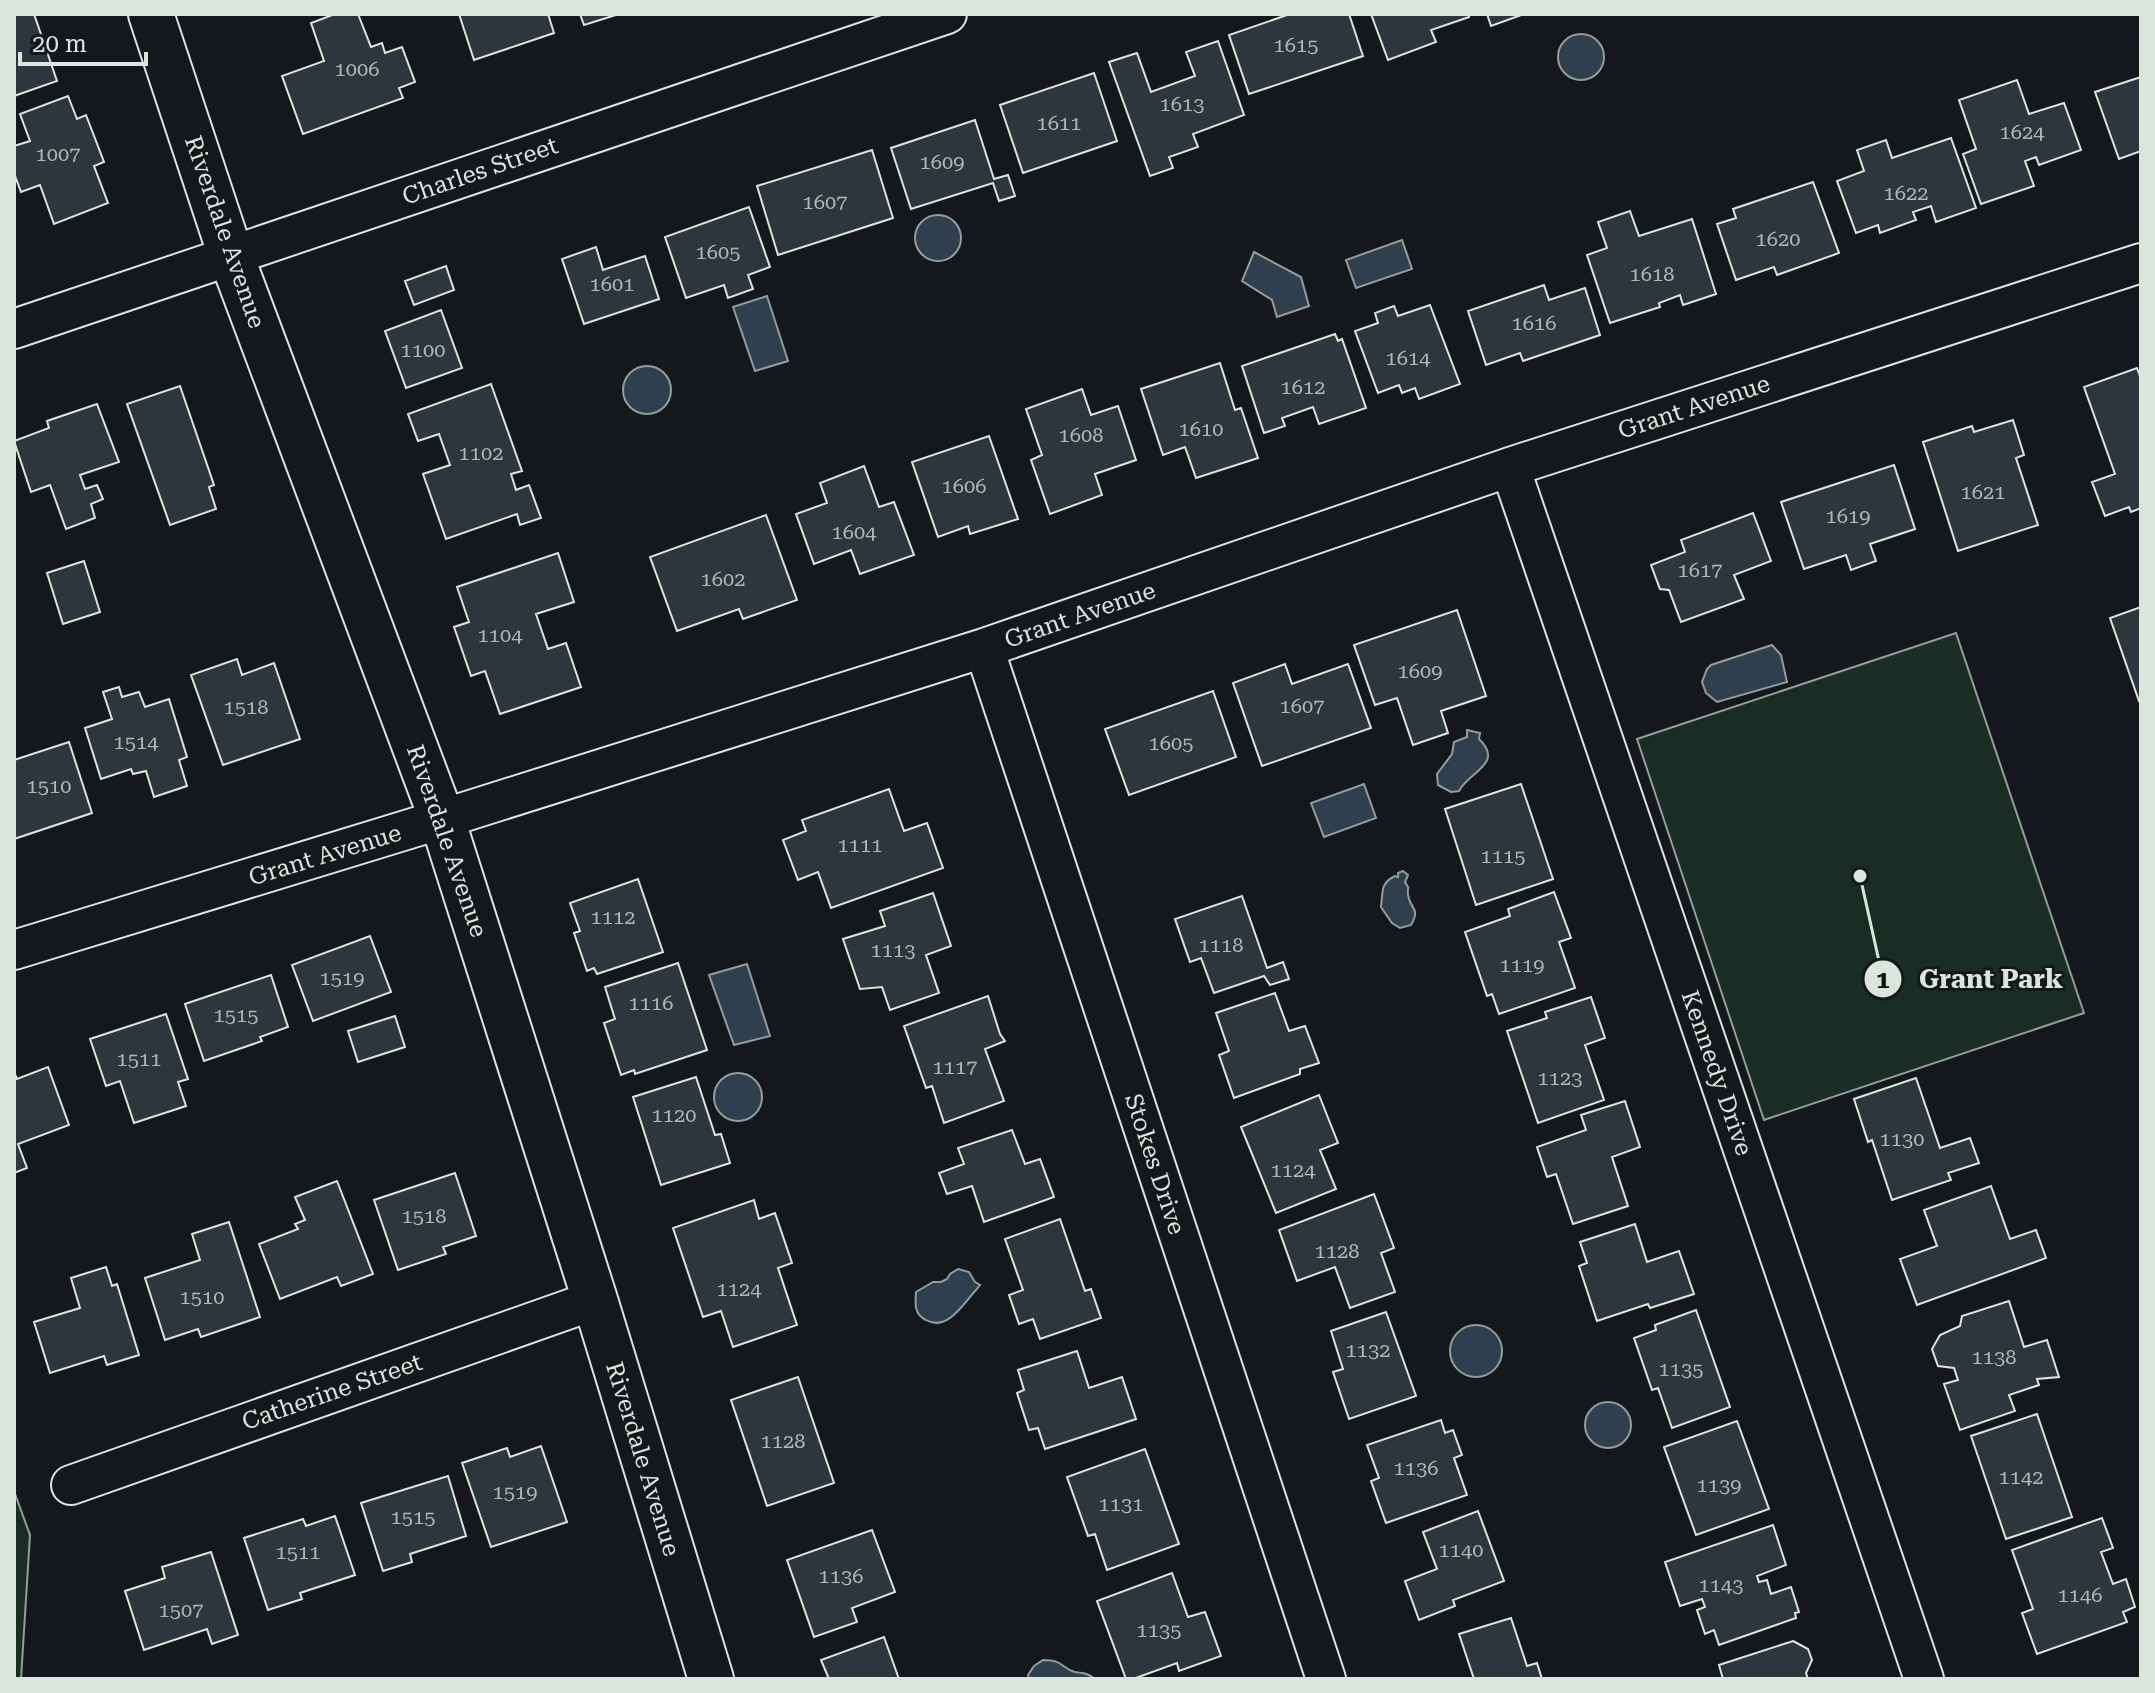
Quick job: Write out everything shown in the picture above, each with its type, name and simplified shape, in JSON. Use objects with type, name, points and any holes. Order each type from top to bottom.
[{"type":"street","name":"Riverdale Avenue","points":[[151,14],[231,256],[442,819],[595,1300],[711,1679]]},
{"type":"street","name":"Charles Street","points":[[14,329],[947,14]]},
{"type":"street","name":"Grant Avenue","points":[[14,950],[984,648],[1510,467],[2141,263]]},
{"type":"street","name":"Kennedy Drive","points":[[1510,467],[1924,1679]]},
{"type":"street","name":"Stokes Drive","points":[[984,648],[1326,1679]]},
{"type":"street","name":"Catherine Street","points":[[71,1485],[595,1300]]},
{"type":"green space","points":[[1956,633],[2084,1013],[1764,1120],[1637,739]]},
{"type":"green space","points":[[14,1491],[30,1535],[21,1679],[14,1679]]},
{"type":"water","points":[[1581,34],[1597,41],[1604,57],[1597,73],[1581,80],[1565,73],[1558,57],[1565,41]]},
{"type":"water","points":[[938,215],[954,222],[961,238],[954,254],[938,261],[922,254],[915,238],[922,222]]},
{"type":"water","points":[[1402,240],[1412,269],[1356,288],[1346,260]]},
{"type":"water","points":[[1254,252],[1301,277],[1309,306],[1277,317],[1272,300],[1242,281]]},
{"type":"water","points":[[767,296],[788,361],[755,371],[733,307]]},
{"type":"water","points":[[647,366],[664,373],[671,390],[664,407],[647,414],[630,407],[623,390],[630,373]]},
{"type":"water","points":[[1772,645],[1781,655],[1787,682],[1717,702],[1706,693],[1702,682],[1711,665]]},
{"type":"water","points":[[1467,730],[1480,733],[1479,739],[1488,755],[1482,767],[1459,791],[1451,792],[1438,785],[1437,774],[1452,754],[1454,742],[1467,737]]},
{"type":"water","points":[[1364,784],[1376,818],[1324,837],[1311,803]]},
{"type":"water","points":[[1403,871],[1408,875],[1405,882],[1415,915],[1411,925],[1400,928],[1392,923],[1381,907],[1385,885]]},
{"type":"water","points":[[747,964],[770,1036],[734,1045],[709,975]]},
{"type":"water","points":[[738,1073],[755,1080],[762,1097],[755,1114],[738,1121],[721,1114],[714,1097],[721,1080]]},
{"type":"water","points":[[958,1269],[969,1272],[980,1285],[948,1319],[934,1323],[922,1318],[916,1308],[916,1292],[933,1282],[947,1279]]},
{"type":"water","points":[[1476,1325],[1494,1333],[1502,1351],[1494,1369],[1476,1377],[1458,1369],[1450,1351],[1458,1333]]},
{"type":"water","points":[[1608,1402],[1625,1408],[1631,1425],[1625,1442],[1608,1448],[1591,1442],[1585,1425],[1591,1408]]},
{"type":"water","points":[[1043,1660],[1055,1661],[1095,1679],[1029,1679],[1034,1666]]},
{"type":"building","points":[[14,14],[34,14],[57,81],[14,96]]},
{"type":"building","points":[[335,14],[358,14],[371,47],[382,43],[385,53],[402,47],[415,82],[399,88],[403,98],[303,134],[282,76],[324,61],[311,23]]},
{"type":"building","points":[[459,14],[548,14],[554,33],[474,60]]},
{"type":"building","points":[[580,14],[619,14],[584,25]]},
{"type":"building","points":[[1290,14],[1349,14],[1363,56],[1249,94],[1229,35]]},
{"type":"building","points":[[1371,14],[1468,14],[1469,17],[1431,30],[1436,42],[1388,60]]},
{"type":"building","points":[[1487,14],[1524,14],[1491,26]]},
{"type":"building","points":[[1218,41],[1244,115],[1193,134],[1198,147],[1169,157],[1173,168],[1150,176],[1109,62],[1137,53],[1151,92],[1195,76],[1186,52]]},
{"type":"building","points":[[1094,73],[1117,141],[1023,173],[1000,105]]},
{"type":"building","points":[[2141,77],[2141,151],[2119,159],[2095,92]]},
{"type":"building","points":[[2017,80],[2029,114],[2064,103],[2081,150],[2039,165],[2036,157],[2025,161],[2034,186],[1981,204],[1963,154],[1976,149],[1959,100]]},
{"type":"building","points":[[68,96],[77,119],[86,115],[104,162],[94,166],[108,203],[54,224],[40,185],[21,192],[14,173],[14,146],[30,141],[20,114]]},
{"type":"building","points":[[975,120],[994,179],[1008,175],[1015,196],[999,201],[993,183],[911,209],[891,148]]},
{"type":"building","points":[[1951,138],[1976,208],[1936,222],[1931,206],[1913,212],[1916,220],[1880,233],[1878,225],[1856,233],[1837,181],[1864,171],[1857,150],[1886,140],[1892,158]]},
{"type":"building","points":[[872,150],[893,218],[778,255],[757,186]]},
{"type":"building","points":[[1813,182],[1839,253],[1777,275],[1774,267],[1736,280],[1717,224],[1736,218],[1733,209]]},
{"type":"building","points":[[749,207],[770,267],[748,275],[753,289],[728,298],[724,285],[686,298],[665,237]]},
{"type":"building","points":[[1630,211],[1639,236],[1692,219],[1716,294],[1683,305],[1680,295],[1659,303],[1660,307],[1610,323],[1587,255],[1607,248],[1598,222]]},
{"type":"building","points":[[596,247],[603,270],[645,256],[659,299],[584,324],[562,259]]},
{"type":"building","points":[[446,266],[454,290],[414,305],[405,281]]},
{"type":"building","points":[[1544,285],[1549,300],[1585,288],[1600,335],[1523,361],[1520,353],[1486,365],[1468,311]]},
{"type":"building","points":[[1430,305],[1460,384],[1419,399],[1415,388],[1402,393],[1399,385],[1378,393],[1355,331],[1378,323],[1375,313],[1394,306],[1398,316]]},
{"type":"building","points":[[441,310],[462,368],[406,388],[385,331]]},
{"type":"building","points":[[1335,334],[1338,341],[1342,339],[1366,408],[1319,424],[1313,407],[1282,418],[1285,426],[1264,433],[1242,366]]},
{"type":"building","points":[[1220,363],[1235,410],[1241,408],[1258,458],[1196,478],[1185,447],[1163,455],[1141,389]]},
{"type":"building","points":[[2137,368],[2141,379],[2141,508],[2131,512],[2129,507],[2105,516],[2092,482],[2115,474],[2084,387]]},
{"type":"building","points":[[491,384],[522,471],[511,474],[516,490],[529,485],[541,518],[520,525],[517,514],[446,539],[423,474],[450,465],[439,434],[418,441],[408,414]]},
{"type":"building","points":[[180,386],[214,485],[209,487],[216,509],[170,525],[127,404]]},
{"type":"building","points":[[1082,389],[1091,415],[1118,406],[1136,460],[1095,474],[1102,495],[1050,514],[1031,460],[1042,455],[1026,409]]},
{"type":"building","points":[[97,404],[119,462],[80,475],[85,489],[97,485],[103,499],[91,504],[95,518],[66,529],[50,485],[31,492],[14,441],[49,428],[47,421]]},
{"type":"building","points":[[2013,420],[2024,455],[2016,458],[2038,525],[1958,551],[1923,442],[1972,426],[1974,432]]},
{"type":"building","points":[[989,436],[1018,519],[970,534],[968,526],[938,537],[912,462]]},
{"type":"building","points":[[1894,465],[1915,529],[1870,544],[1876,561],[1851,570],[1846,555],[1804,569],[1781,502]]},
{"type":"building","points":[[864,466],[879,507],[894,502],[914,555],[860,574],[851,550],[814,564],[796,514],[827,503],[820,483]]},
{"type":"building","points":[[1753,513],[1771,561],[1734,575],[1744,599],[1681,622],[1669,590],[1660,589],[1651,565],[1685,552],[1681,540]]},
{"type":"building","points":[[766,515],[797,600],[743,619],[739,609],[677,631],[650,557]]},
{"type":"building","points":[[558,553],[574,602],[536,614],[548,649],[566,643],[581,687],[500,714],[485,671],[471,676],[454,627],[469,622],[457,587]]},
{"type":"building","points":[[84,561],[100,612],[63,624],[47,573]]},
{"type":"building","points":[[2141,607],[2141,700],[2139,701],[2110,618]]},
{"type":"building","points":[[1457,610],[1486,696],[1441,711],[1448,733],[1413,745],[1397,698],[1375,705],[1354,645]]},
{"type":"building","points":[[237,659],[242,675],[274,663],[300,739],[223,765],[191,675]]},
{"type":"building","points":[[1285,664],[1292,684],[1348,664],[1371,728],[1262,766],[1233,683]]},
{"type":"building","points":[[119,687],[122,697],[139,692],[145,707],[169,699],[187,757],[179,760],[187,786],[154,797],[146,771],[133,774],[131,769],[101,779],[85,728],[112,719],[103,692]]},
{"type":"building","points":[[1213,691],[1236,757],[1129,795],[1105,729]]},
{"type":"building","points":[[69,742],[92,813],[14,839],[14,760]]},
{"type":"building","points":[[1521,784],[1553,879],[1476,905],[1445,809]]},
{"type":"building","points":[[889,789],[904,831],[927,823],[943,868],[831,908],[818,872],[798,880],[783,840],[806,831],[802,820]]},
{"type":"building","points":[[638,879],[663,952],[597,974],[594,968],[587,971],[574,933],[580,931],[570,903]]},
{"type":"building","points":[[1554,892],[1571,938],[1559,942],[1575,988],[1499,1014],[1492,994],[1487,996],[1465,932],[1510,916],[1508,909]]},
{"type":"building","points":[[933,893],[951,946],[926,955],[939,993],[890,1010],[882,987],[860,989],[843,939],[885,926],[880,911]]},
{"type":"building","points":[[1242,896],[1267,968],[1283,962],[1289,979],[1270,985],[1264,976],[1214,993],[1201,958],[1190,962],[1175,919]]},
{"type":"building","points":[[370,936],[391,992],[313,1021],[292,965]]},
{"type":"building","points":[[678,963],[707,1050],[635,1074],[634,1070],[621,1075],[604,1023],[615,1019],[605,987]]},
{"type":"building","points":[[271,975],[288,1027],[260,1037],[262,1041],[204,1061],[185,1004]]},
{"type":"building","points":[[1275,993],[1289,1031],[1305,1026],[1319,1063],[1300,1069],[1300,1074],[1234,1098],[1219,1055],[1229,1051],[1216,1013]]},
{"type":"building","points":[[988,996],[1005,1041],[985,1049],[1004,1101],[944,1123],[932,1086],[926,1088],[904,1026]]},
{"type":"building","points":[[1591,997],[1605,1038],[1585,1045],[1604,1100],[1538,1123],[1507,1031],[1547,1018],[1545,1012]]},
{"type":"building","points":[[166,1014],[188,1079],[178,1082],[186,1106],[134,1123],[120,1081],[106,1086],[90,1039]]},
{"type":"building","points":[[395,1016],[405,1047],[358,1062],[348,1031]]},
{"type":"building","points":[[48,1067],[69,1125],[18,1144],[27,1168],[14,1173],[14,1072],[17,1079]]},
{"type":"building","points":[[696,1077],[715,1135],[721,1134],[730,1163],[661,1185],[633,1097]]},
{"type":"building","points":[[1916,1078],[1940,1148],[1970,1138],[1979,1163],[1948,1173],[1951,1180],[1892,1200],[1872,1140],[1868,1142],[1854,1099]]},
{"type":"building","points":[[1319,1095],[1338,1143],[1320,1150],[1336,1189],[1276,1213],[1241,1127]]},
{"type":"building","points":[[1625,1101],[1640,1147],[1612,1157],[1628,1206],[1573,1224],[1556,1174],[1547,1177],[1537,1147],[1586,1130],[1581,1115]]},
{"type":"building","points":[[1012,1130],[1025,1164],[1040,1159],[1054,1197],[984,1222],[972,1186],[947,1194],[939,1173],[964,1164],[958,1148]]},
{"type":"building","points":[[455,1173],[476,1236],[443,1247],[446,1254],[398,1270],[374,1200]]},
{"type":"building","points":[[337,1181],[373,1274],[341,1286],[337,1277],[280,1299],[259,1244],[298,1229],[295,1224],[305,1220],[295,1197]]},
{"type":"building","points":[[1991,1186],[2010,1239],[2036,1230],[2046,1258],[1917,1305],[1900,1259],[1937,1246],[1924,1210]]},
{"type":"building","points":[[1374,1194],[1394,1248],[1381,1253],[1395,1292],[1350,1308],[1335,1267],[1297,1281],[1279,1230]]},
{"type":"building","points":[[754,1200],[759,1219],[775,1213],[792,1263],[778,1268],[797,1325],[733,1347],[721,1311],[703,1317],[673,1228]]},
{"type":"building","points":[[1060,1219],[1085,1291],[1091,1289],[1101,1318],[1040,1339],[1033,1319],[1019,1324],[1009,1295],[1023,1290],[1005,1239]]},
{"type":"building","points":[[229,1222],[260,1317],[201,1337],[198,1329],[165,1340],[145,1278],[200,1260],[192,1234]]},
{"type":"building","points":[[1635,1224],[1647,1262],[1679,1251],[1694,1294],[1650,1308],[1648,1304],[1597,1321],[1579,1266],[1587,1263],[1580,1242]]},
{"type":"building","points":[[106,1267],[112,1286],[117,1284],[139,1355],[107,1365],[104,1356],[50,1373],[34,1322],[80,1308],[71,1278]]},
{"type":"building","points":[[2009,1301],[2024,1347],[2047,1340],[2059,1377],[2037,1379],[2039,1385],[2009,1395],[2015,1411],[1960,1430],[1944,1384],[1958,1380],[1954,1368],[1938,1366],[1932,1349],[1940,1335],[1960,1326],[1962,1316]]},
{"type":"building","points":[[1696,1310],[1730,1407],[1672,1428],[1658,1388],[1652,1390],[1634,1338],[1656,1330],[1655,1325]]},
{"type":"building","points":[[1386,1312],[1416,1396],[1349,1419],[1333,1372],[1343,1369],[1331,1331]]},
{"type":"building","points":[[1077,1351],[1089,1388],[1122,1377],[1136,1419],[1045,1449],[1038,1428],[1029,1430],[1017,1393],[1024,1390],[1018,1370]]},
{"type":"building","points":[[798,1377],[834,1483],[767,1506],[731,1400]]},
{"type":"building","points":[[2037,1414],[2072,1517],[2006,1539],[1971,1436]]},
{"type":"building","points":[[1441,1420],[1445,1433],[1453,1430],[1462,1455],[1454,1458],[1467,1495],[1386,1523],[1371,1481],[1379,1478],[1367,1445]]},
{"type":"building","points":[[1737,1421],[1769,1509],[1696,1535],[1664,1447]]},
{"type":"building","points":[[541,1446],[567,1522],[491,1547],[462,1463],[507,1448],[510,1457]]},
{"type":"building","points":[[1145,1449],[1179,1544],[1107,1570],[1095,1534],[1088,1536],[1067,1477]]},
{"type":"building","points":[[448,1476],[466,1536],[410,1554],[412,1562],[383,1571],[361,1503]]},
{"type":"building","points":[[1478,1511],[1504,1581],[1453,1600],[1455,1606],[1419,1620],[1405,1581],[1437,1569],[1423,1532]]},
{"type":"building","points":[[335,1516],[355,1575],[300,1593],[302,1599],[268,1610],[244,1538],[303,1519],[306,1526]]},
{"type":"building","points":[[2102,1518],[2113,1548],[2101,1552],[2113,1584],[2126,1579],[2135,1607],[2123,1612],[2127,1622],[2037,1654],[2022,1613],[2033,1609],[2012,1550]]},
{"type":"building","points":[[1773,1525],[1786,1565],[1757,1576],[1759,1582],[1767,1580],[1771,1594],[1791,1587],[1799,1612],[1795,1613],[1796,1618],[1719,1645],[1714,1630],[1705,1634],[1697,1610],[1705,1607],[1702,1599],[1680,1606],[1665,1562]]},
{"type":"building","points":[[872,1530],[895,1592],[852,1608],[857,1622],[814,1637],[787,1560]]},
{"type":"building","points":[[211,1552],[238,1635],[212,1644],[207,1629],[144,1650],[125,1591],[165,1578],[162,1567]]},
{"type":"building","points":[[1172,1573],[1188,1617],[1205,1612],[1221,1656],[1179,1671],[1177,1663],[1126,1679],[1097,1601]]},
{"type":"building","points":[[1511,1618],[1527,1666],[1537,1663],[1542,1679],[1474,1679],[1459,1634]]},
{"type":"building","points":[[884,1637],[899,1679],[829,1679],[821,1660]]},
{"type":"building","points":[[1793,1641],[1808,1649],[1812,1660],[1806,1673],[1808,1679],[1723,1679],[1719,1665]]},
{"type":"place","name":"Grant Park","points":[[1860,876]]}]
